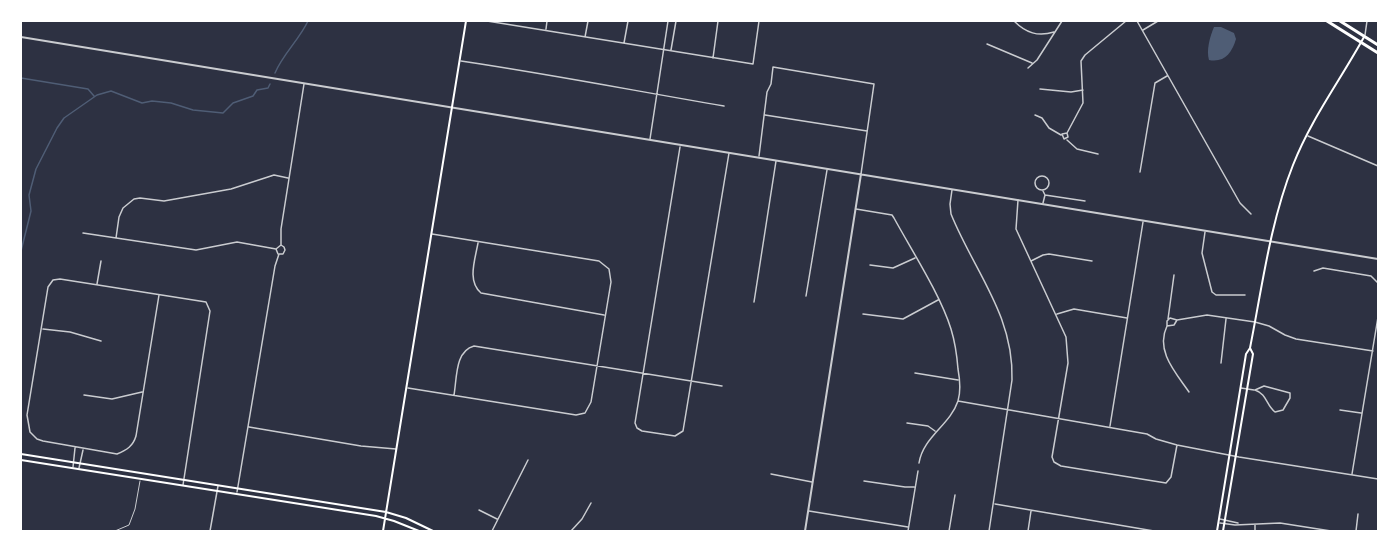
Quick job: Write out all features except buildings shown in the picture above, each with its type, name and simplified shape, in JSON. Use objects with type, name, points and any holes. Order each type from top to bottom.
[{"type":"main road","points":[[383,531],[466,21]]},
{"type":"main road","points":[[1327,21],[1378,53]]},
{"type":"main road","points":[[1340,21],[1378,45]]},
{"type":"main road","points":[[1217,531],[1246,354],[1250,348],[1285,187],[1307,135],[1364,36]]},
{"type":"main road","points":[[1223,531],[1253,354],[1250,348]]},
{"type":"main road","points":[[21,454],[386,512],[412,520],[433,531]]},
{"type":"main road","points":[[21,460],[385,518],[419,531]]},
{"type":"main road","points":[[1224,489],[1230,490]]},
{"type":"main road","points":[[307,505],[308,499]]},
{"type":"street","points":[[487,21],[753,64],[759,21]]},
{"type":"street","points":[[546,31],[548,21]]},
{"type":"street","points":[[585,37],[588,21]]},
{"type":"street","points":[[624,43],[628,21]]},
{"type":"street","points":[[650,139],[669,21]]},
{"type":"street","points":[[670,51],[676,21]]},
{"type":"street","points":[[713,58],[718,21]]},
{"type":"street","points":[[1014,21],[1035,34],[1055,32]]},
{"type":"street","points":[[1028,68],[1037,60],[1062,21]]},
{"type":"street","points":[[1066,139],[1083,103],[1081,61],[1085,55],[1126,21]]},
{"type":"street","points":[[1137,21],[1240,202],[1251,214]]},
{"type":"street","points":[[1142,30],[1158,21]]},
{"type":"street","points":[[1364,36],[1367,21]]},
{"type":"street","points":[[21,37],[1378,259]]},
{"type":"street","points":[[987,44],[1033,63]]},
{"type":"street","points":[[460,61],[618,86],[724,106]]},
{"type":"street","points":[[758,157],[773,67],[874,84],[805,531]]},
{"type":"street","points":[[1140,172],[1155,83],[1168,76]]},
{"type":"street","points":[[279,254],[283,254],[285,250],[281,245],[281,229],[304,83]]},
{"type":"street","points":[[1040,88],[1071,92],[1084,90]]},
{"type":"street","points":[[764,115],[867,131]]},
{"type":"street","points":[[1035,115],[1042,118],[1049,128],[1077,149],[1098,154]]},
{"type":"street","points":[[1062,136],[1064,132],[1067,133]]},
{"type":"street","points":[[1307,135],[1378,166]]},
{"type":"street","points":[[680,144],[635,423],[642,431],[678,436],[683,431],[729,152]]},
{"type":"street","points":[[754,302],[776,160]]},
{"type":"street","points":[[806,296],[827,169]]},
{"type":"street","points":[[116,238],[119,217],[123,208],[134,199],[164,201],[231,189],[274,175],[289,178]]},
{"type":"street","points":[[1040,176],[1046,177],[1049,181],[1049,186],[1043,190],[1035,186],[1040,176]]},
{"type":"street","points":[[952,189],[951,214],[999,309],[1007,332],[1013,368],[989,531]]},
{"type":"street","points":[[1043,190],[1045,195],[1043,204]]},
{"type":"street","points":[[1045,195],[1085,201]]},
{"type":"street","points":[[1018,200],[1016,229],[1066,337],[1069,357],[1052,457],[1056,464],[1068,468],[1162,483],[1168,482],[1171,477],[1177,445]]},
{"type":"street","points":[[856,209],[892,215],[951,327],[960,380],[958,401],[951,414],[925,445],[919,463]]},
{"type":"street","points":[[1110,426],[1143,221]]},
{"type":"street","points":[[1205,231],[1202,253],[1212,292],[1216,295],[1245,295]]},
{"type":"street","points":[[83,233],[196,250],[237,242],[276,249],[281,245]]},
{"type":"street","points":[[407,388],[576,415],[585,413],[591,402],[597,366],[611,277],[609,269],[599,261],[432,234]]},
{"type":"street","points":[[478,242],[472,279],[478,291],[484,295],[605,315]]},
{"type":"street","points":[[237,494],[275,266],[279,254],[276,249]]},
{"type":"street","points":[[1030,262],[1049,254],[1092,261]]},
{"type":"street","points":[[870,264],[893,268],[916,257]]},
{"type":"street","points":[[97,285],[101,261]]},
{"type":"street","points":[[1314,271],[1323,268],[1371,276],[1378,283]]},
{"type":"street","points":[[1174,275],[1167,326],[1163,338],[1166,356],[1190,392]]},
{"type":"street","points":[[159,295],[134,443],[127,450],[117,454],[43,441],[33,436],[27,425],[50,282],[60,279],[202,301],[209,307],[210,318],[183,486]]},
{"type":"street","points":[[863,314],[903,319],[938,300]]},
{"type":"street","points":[[1056,314],[1074,309],[1127,318]]},
{"type":"street","points":[[1168,320],[1207,315],[1255,322],[1296,339],[1373,351]]},
{"type":"street","points":[[1352,475],[1378,317]]},
{"type":"street","points":[[1221,363],[1226,318]]},
{"type":"street","points":[[1167,326],[1174,325],[1177,320]]},
{"type":"street","points":[[42,328],[100,340]]},
{"type":"street","points":[[454,395],[460,357],[466,349],[477,346],[722,386]]},
{"type":"street","points":[[915,373],[960,380]]},
{"type":"street","points":[[1240,388],[1255,390],[1264,396],[1268,405],[1275,412],[1283,410],[1290,398],[1290,393],[1285,390],[1264,386],[1255,390]]},
{"type":"street","points":[[84,395],[112,399],[143,392]]},
{"type":"street","points":[[958,401],[1110,426],[1147,434],[1177,445],[1229,455],[1378,479]]},
{"type":"street","points":[[1340,410],[1362,413]]},
{"type":"street","points":[[907,423],[928,426],[935,432]]},
{"type":"street","points":[[248,427],[361,446],[397,449]]},
{"type":"street","points":[[73,468],[75,447]]},
{"type":"street","points":[[79,469],[83,448]]},
{"type":"street","points":[[492,531],[528,460]]},
{"type":"street","points":[[908,531],[918,471]]},
{"type":"street","points":[[771,474],[813,482]]},
{"type":"street","points":[[864,481],[916,487]]},
{"type":"street","points":[[210,531],[218,485]]},
{"type":"street","points":[[949,531],[955,495]]},
{"type":"street","points":[[572,531],[591,503]]},
{"type":"street","points":[[994,504],[1154,531]]},
{"type":"street","points":[[479,510],[498,520]]},
{"type":"street","points":[[1028,531],[1031,510]]},
{"type":"street","points":[[808,511],[908,527]]},
{"type":"street","points":[[1356,531],[1358,514]]},
{"type":"street","points":[[1219,521],[1239,524],[1280,523],[1331,531]]},
{"type":"street","points":[[1255,531],[1256,524]]},
{"type":"lane","points":[[115,531],[129,525],[135,509],[141,473]]},
{"type":"water","points":[[1214,27],[1221,27],[1234,33],[1236,39],[1227,56],[1214,61],[1209,60],[1208,52]]},
{"type":"waterway","points":[[275,73],[308,21]]},
{"type":"waterway","points":[[21,78],[88,89],[94,96]]},
{"type":"waterway","points":[[21,251],[31,211],[29,195],[36,169],[64,118],[97,95],[111,91],[142,103],[152,101],[171,103],[193,110],[223,113],[233,103],[253,96],[257,90],[268,88],[270,84]]}]
